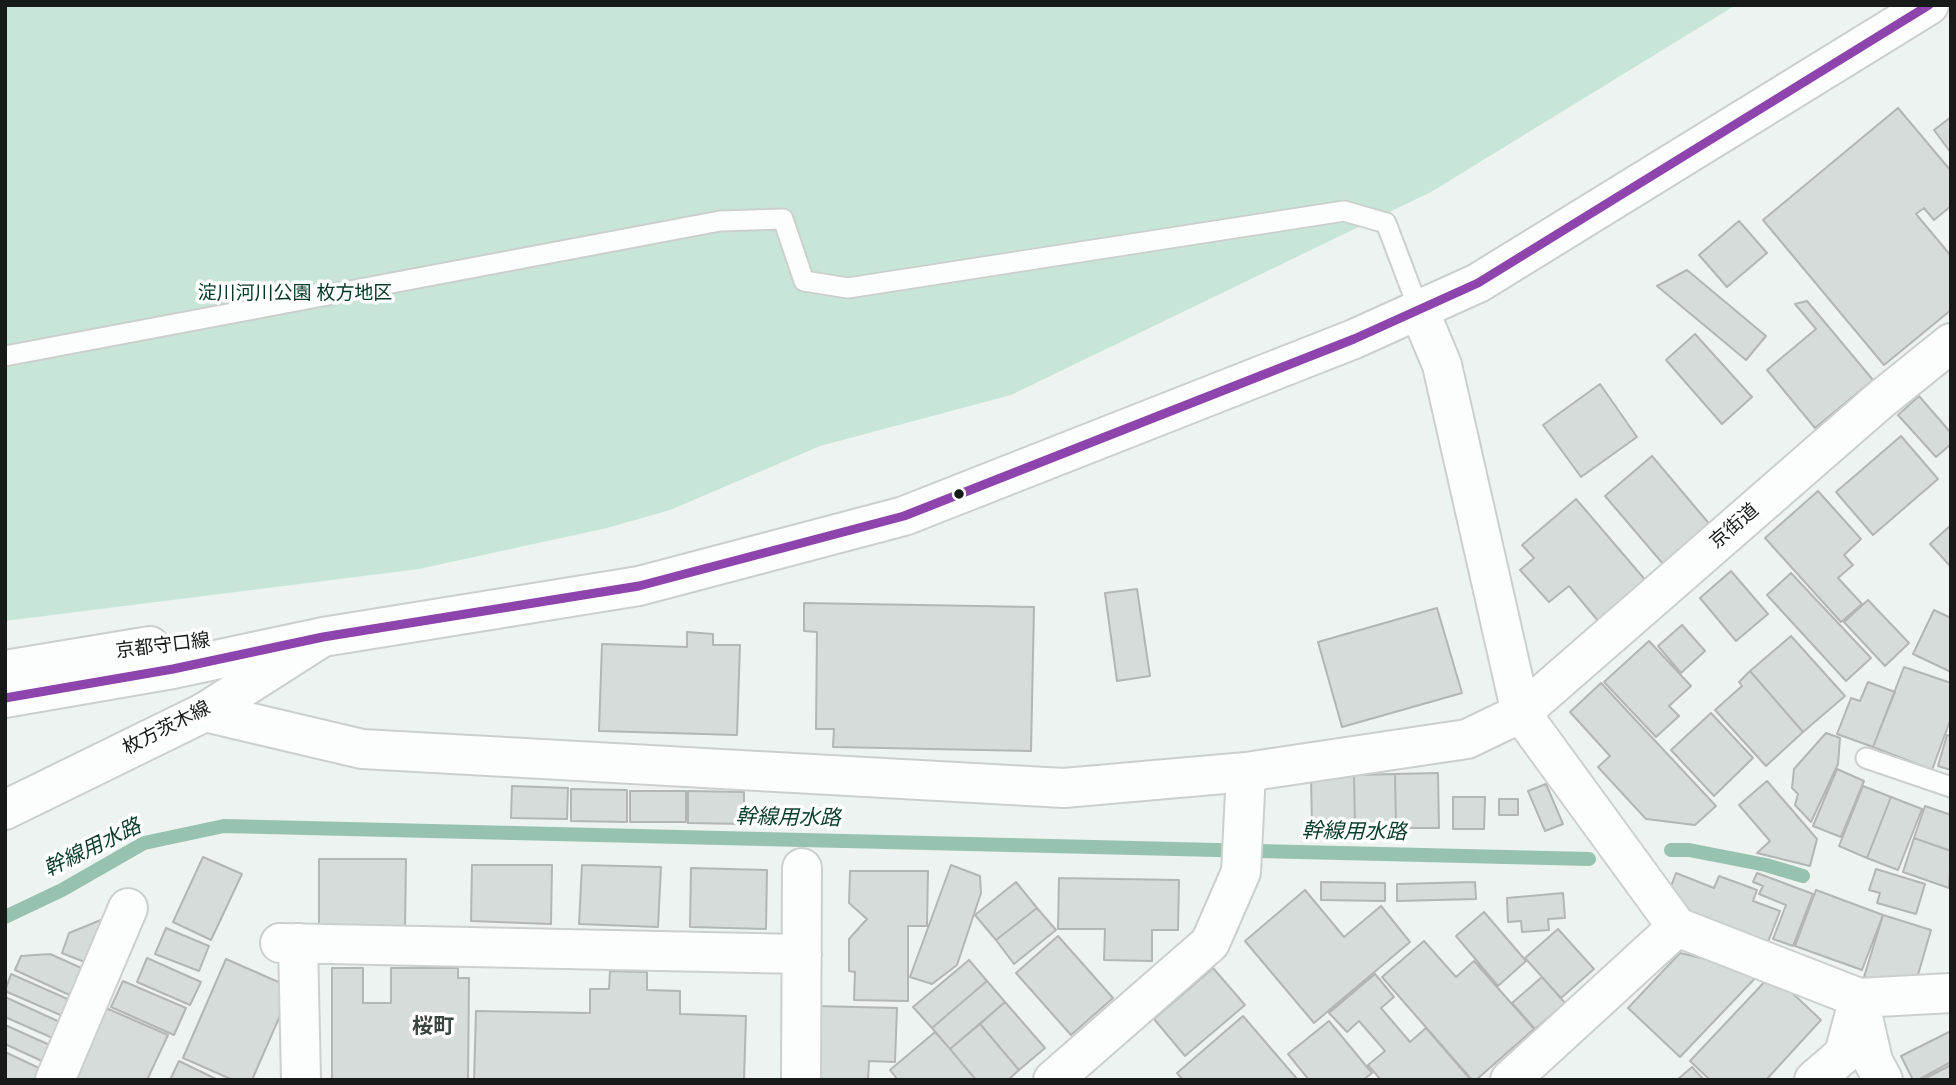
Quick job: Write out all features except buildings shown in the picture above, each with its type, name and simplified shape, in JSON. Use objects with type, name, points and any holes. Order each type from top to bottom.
[{"type":"street","name":"京都守口線","points":[[5,698],[173,669],[323,637],[639,586],[904,516],[1354,339],[1478,283],[1929,5]]},
{"type":"street","points":[[1419,310],[1442,365],[1521,713],[1677,927],[1859,998],[1947,984]]},
{"type":"street","name":"京街道","points":[[205,712],[362,749],[1064,788],[1246,772],[1467,739],[1521,713],[1879,401],[1951,343]]},
{"type":"street","name":"京都守口線","points":[[5,670],[176,642],[323,637]]},
{"type":"street","name":"枚方茨木線","points":[[5,810],[205,712],[323,637]]},
{"type":"street","points":[[1053,1080],[1210,943],[1241,872],[1246,772]]},
{"type":"street","points":[[801,1080],[802,868]]},
{"type":"street","points":[[55,1080],[128,908]]},
{"type":"street","points":[[1510,1080],[1677,927]]},
{"type":"street","points":[[300,1080],[289,943],[802,954]]},
{"type":"street","points":[[1814,1080],[1844,1054],[1859,998]]},
{"type":"street","points":[[1859,998],[1873,1061],[1884,1080]]},
{"type":"lane","points":[[5,356],[719,221],[770,219],[783,219],[804,281],[848,288],[1344,211],[1386,223],[1419,310]]},
{"type":"lane","points":[[1866,758],[1951,787]]},
{"type":"green space","name":"淀川河川公園 枚方地区","points":[[5,5],[1736,5],[1431,192],[1011,395],[820,446],[670,510],[607,528],[419,569],[5,621]]},
{"type":"waterway","name":"幹線用水路","points":[[5,917],[62,890],[144,843],[224,826],[1589,859]]},
{"type":"waterway","name":"幹線用水路","points":[[1671,850],[1689,850],[1766,865],[1803,876]]},
{"type":"transit line","points":[[5,698],[173,669],[323,637],[639,586],[904,516],[1354,339],[1478,283],[1929,5]]},
{"type":"district","name":"桜町","points":[[433,1028]]}]
